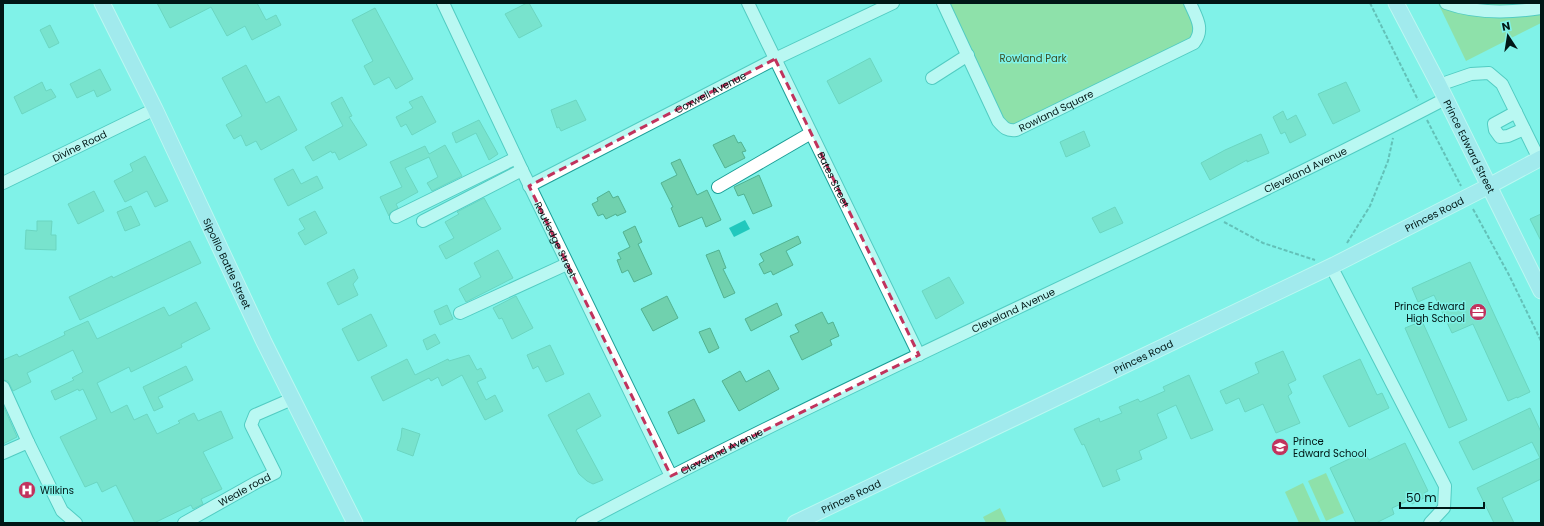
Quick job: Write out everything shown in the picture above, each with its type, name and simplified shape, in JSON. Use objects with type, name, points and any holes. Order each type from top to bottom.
[{"type":"main road","name":"Sipolilo Battle Street","points":[[102,3],[155,109],[229,270],[354,523]]},
{"type":"main road","name":"Prince Edward Street","points":[[1396,3],[1541,291]]},
{"type":"main road","name":"Princes Road","points":[[795,523],[1332,266],[1467,198],[1540,159]]},
{"type":"street","name":"Routledge Street","points":[[443,3],[529,186],[671,476]]},
{"type":"street","name":"Bates Street","points":[[748,3],[919,355]]},
{"type":"street","name":"Coxwell Avenue","points":[[529,186],[775,58],[893,3]]},
{"type":"street","name":"Rowland Square","points":[[943,3],[998,121],[1009,131],[1016,130],[1194,43],[1199,37],[1199,22],[1190,3]]},
{"type":"street","points":[[1446,3],[1474,10],[1505,13],[1541,8]]},
{"type":"street","points":[[932,78],[968,55]]},
{"type":"street","name":"Cleveland Avenue","points":[[582,523],[671,476],[919,355],[1212,216],[1423,110],[1442,92],[1471,74],[1489,72],[1502,84],[1516,112]]},
{"type":"street","name":"Divine Road","points":[[3,183],[155,109]]},
{"type":"street","points":[[1524,129],[1508,136],[1500,137],[1495,130],[1494,124],[1516,112],[1540,159]]},
{"type":"street","points":[[718,187],[811,133]]},
{"type":"street","points":[[396,217],[516,158]]},
{"type":"street","points":[[423,221],[522,170]]},
{"type":"street","points":[[460,313],[567,264]]},
{"type":"street","points":[[1332,266],[1445,486],[1444,508],[1430,523]]},
{"type":"street","points":[[3,387],[62,511],[76,523]]},
{"type":"street","name":"Weale road","points":[[184,523],[256,482],[275,473],[251,425],[255,415],[292,399]]},
{"type":"street","points":[[3,454],[28,442]]},
{"type":"path","points":[[1370,3],[1443,153],[1509,276],[1541,341]]},
{"type":"path","points":[[1346,245],[1370,206],[1388,161],[1397,123]]},
{"type":"path","points":[[1212,216],[1263,243],[1332,266]]},
{"type":"highlighted area","points":[[775,59],[919,355],[671,476],[529,186]]},
{"type":"green space","name":"Rowland Park","points":[[944,3],[1188,3],[1202,36],[1008,132]]},
{"type":"green space","points":[[1438,3],[1541,3],[1541,23],[1466,61]]},
{"type":"green space","points":[[1326,473],[1344,513],[1326,521],[1308,481]]},
{"type":"green space","points":[[1303,483],[1321,523],[1299,523],[1285,492]]},
{"type":"green space","points":[[1000,508],[1007,523],[986,523],[983,517]]},
{"type":"water","points":[[745,220],[750,229],[734,237],[729,228]]},
{"type":"building","points":[[157,3],[257,3],[266,20],[276,15],[281,25],[252,40],[245,26],[227,36],[211,7],[170,28]]},
{"type":"building","points":[[529,3],[542,26],[519,38],[505,14]]},
{"type":"building","points":[[375,8],[413,79],[396,89],[389,77],[374,85],[364,66],[373,61],[352,20]]},
{"type":"building","points":[[50,25],[59,43],[49,48],[40,30]]},
{"type":"building","points":[[870,58],[882,81],[839,104],[827,81]]},
{"type":"building","points":[[246,65],[266,103],[279,96],[297,130],[261,150],[256,141],[246,146],[241,135],[234,139],[226,125],[242,116],[222,78]]},
{"type":"building","points":[[100,69],[111,90],[97,97],[94,90],[77,98],[70,84]]},
{"type":"building","points":[[42,82],[46,91],[51,89],[56,97],[22,114],[14,97]]},
{"type":"building","points":[[1346,82],[1360,111],[1333,124],[1318,94]]},
{"type":"building","points":[[422,96],[436,122],[412,135],[406,124],[401,127],[396,117],[413,108],[409,102]]},
{"type":"building","points":[[342,97],[352,116],[349,117],[367,145],[339,160],[335,152],[332,153],[331,151],[313,161],[305,147],[343,126],[331,103]]},
{"type":"building","points":[[576,100],[586,120],[561,131],[559,127],[557,128],[551,110]]},
{"type":"building","points":[[1283,111],[1287,120],[1296,115],[1306,135],[1290,143],[1285,132],[1281,134],[1273,117]]},
{"type":"building","points":[[479,120],[498,154],[489,160],[476,133],[456,143],[452,133]]},
{"type":"building","points":[[1084,131],[1090,146],[1066,157],[1060,142]]},
{"type":"building","points":[[1261,134],[1269,153],[1247,162],[1247,160],[1210,180],[1201,163],[1225,150]]},
{"type":"building","points":[[734,135],[738,143],[741,142],[746,151],[742,152],[745,158],[725,168],[713,145]]},
{"type":"building","points":[[445,145],[462,176],[432,191],[427,183],[438,177],[429,157],[405,168],[418,192],[396,204],[398,208],[390,213],[389,216],[380,197],[402,187],[390,162],[425,146],[429,154]]},
{"type":"building","points":[[145,156],[168,201],[155,207],[147,191],[125,202],[114,181],[133,171],[130,164]]},
{"type":"building","points":[[680,159],[697,195],[707,190],[721,220],[706,227],[702,217],[679,227],[671,208],[673,207],[661,183],[677,175],[671,163]]},
{"type":"building","points":[[293,169],[301,184],[317,176],[323,188],[288,206],[274,179]]},
{"type":"building","points":[[759,175],[772,206],[753,214],[744,194],[738,196],[734,187]]},
{"type":"building","points":[[94,191],[104,211],[78,224],[68,204]]},
{"type":"building","points":[[609,191],[613,198],[618,196],[626,212],[617,216],[616,214],[606,219],[603,214],[598,216],[592,204],[598,201],[597,198]]},
{"type":"building","points":[[484,198],[501,229],[446,259],[439,246],[454,238],[445,222],[459,214],[457,212]]},
{"type":"building","points":[[131,206],[140,225],[125,231],[117,212]]},
{"type":"building","points":[[1115,207],[1123,223],[1100,233],[1092,218]]},
{"type":"building","points":[[315,211],[327,233],[305,245],[298,233],[305,229],[299,219]]},
{"type":"building","points":[[1541,214],[1541,241],[1530,219]]},
{"type":"building","points":[[37,221],[52,221],[51,235],[56,235],[56,250],[25,249],[26,230],[37,231]]},
{"type":"building","points":[[635,226],[642,242],[638,244],[652,274],[634,282],[628,270],[622,273],[617,260],[621,259],[618,253],[630,247],[623,232]]},
{"type":"building","points":[[798,236],[801,243],[786,251],[793,265],[773,275],[771,271],[764,274],[759,264],[764,261],[760,254]]},
{"type":"building","points":[[190,241],[201,263],[80,320],[69,297],[112,276],[113,278]]},
{"type":"building","points":[[498,250],[513,278],[466,302],[459,289],[481,277],[474,263]]},
{"type":"building","points":[[719,250],[726,268],[723,269],[735,293],[724,298],[706,255]]},
{"type":"building","points":[[1470,262],[1530,392],[1508,401],[1473,324],[1452,333],[1434,295],[1418,302],[1412,288]]},
{"type":"building","points":[[354,269],[358,278],[353,284],[358,295],[338,305],[327,283]]},
{"type":"building","points":[[949,277],[964,303],[936,319],[922,291]]},
{"type":"building","points":[[516,296],[533,328],[512,339],[502,318],[499,319],[493,308]]},
{"type":"building","points":[[667,296],[678,318],[653,331],[641,309]]},
{"type":"building","points":[[196,302],[210,329],[181,344],[182,347],[131,372],[129,367],[97,383],[111,413],[127,405],[134,420],[147,414],[157,434],[180,423],[178,421],[194,413],[198,421],[221,411],[233,438],[203,452],[222,489],[201,499],[203,504],[193,509],[191,505],[154,523],[135,523],[116,485],[102,492],[97,482],[85,487],[60,437],[97,419],[83,389],[79,391],[78,389],[55,400],[51,391],[74,380],[72,378],[83,372],[73,350],[27,373],[31,382],[13,391],[8,381],[3,380],[3,360],[17,354],[19,357],[65,335],[64,332],[88,321],[97,339],[164,307],[169,316]]},
{"type":"building","points":[[777,303],[782,315],[751,331],[745,319]]},
{"type":"building","points":[[447,305],[453,319],[440,325],[434,311]]},
{"type":"building","points":[[822,312],[828,324],[833,322],[839,336],[830,340],[832,345],[802,360],[790,336],[799,332],[795,325]]},
{"type":"building","points":[[371,314],[387,346],[358,361],[342,329]]},
{"type":"building","points":[[1422,321],[1467,420],[1449,428],[1405,328]]},
{"type":"building","points":[[710,328],[719,348],[709,353],[699,332]]},
{"type":"building","points":[[435,334],[440,343],[427,350],[423,340]]},
{"type":"building","points":[[550,345],[564,374],[546,382],[538,366],[533,369],[527,355]]},
{"type":"building","points":[[1283,351],[1296,380],[1288,384],[1292,393],[1288,396],[1300,423],[1276,433],[1263,404],[1245,412],[1239,398],[1226,404],[1220,391],[1259,373],[1255,363]]},
{"type":"building","points":[[469,355],[477,370],[481,368],[486,378],[477,382],[486,400],[495,395],[503,411],[485,420],[462,375],[442,386],[438,377],[431,381],[429,378],[383,401],[371,377],[407,359],[415,375],[448,359],[449,361]]},
{"type":"building","points":[[1360,359],[1377,395],[1382,393],[1389,408],[1349,427],[1323,376]]},
{"type":"building","points":[[186,366],[193,380],[158,397],[163,407],[154,411],[143,387]]},
{"type":"building","points":[[769,370],[779,389],[739,411],[722,381],[740,371],[746,382]]},
{"type":"building","points":[[1189,375],[1213,430],[1191,439],[1176,405],[1157,414],[1167,438],[1139,451],[1142,459],[1116,470],[1120,480],[1103,487],[1084,444],[1082,445],[1074,429],[1099,418],[1100,422],[1122,413],[1119,407],[1138,399],[1140,402],[1165,391],[1163,387]]},
{"type":"building","points":[[589,393],[601,416],[576,430],[603,480],[593,484],[579,474],[548,415]]},
{"type":"building","points":[[694,399],[705,421],[678,434],[668,412]]},
{"type":"building","points":[[3,405],[17,437],[3,444]]},
{"type":"building","points":[[1530,408],[1541,432],[1541,479],[1502,498],[1514,523],[1494,523],[1477,488],[1540,458],[1532,442],[1473,470],[1459,442]]},
{"type":"building","points":[[402,428],[420,434],[413,456],[397,450]]},
{"type":"building","points":[[1405,443],[1428,491],[1424,493],[1426,497],[1412,504],[1410,500],[1392,508],[1394,514],[1376,523],[1356,523],[1330,468],[1364,452],[1369,460]]},
{"type":"place","name":"Prince Edward High School","points":[[1478,312]]},
{"type":"place","name":"Prince Edward School","points":[[1280,447]]},
{"type":"place","name":"Wilkins","points":[[27,490]]}]
